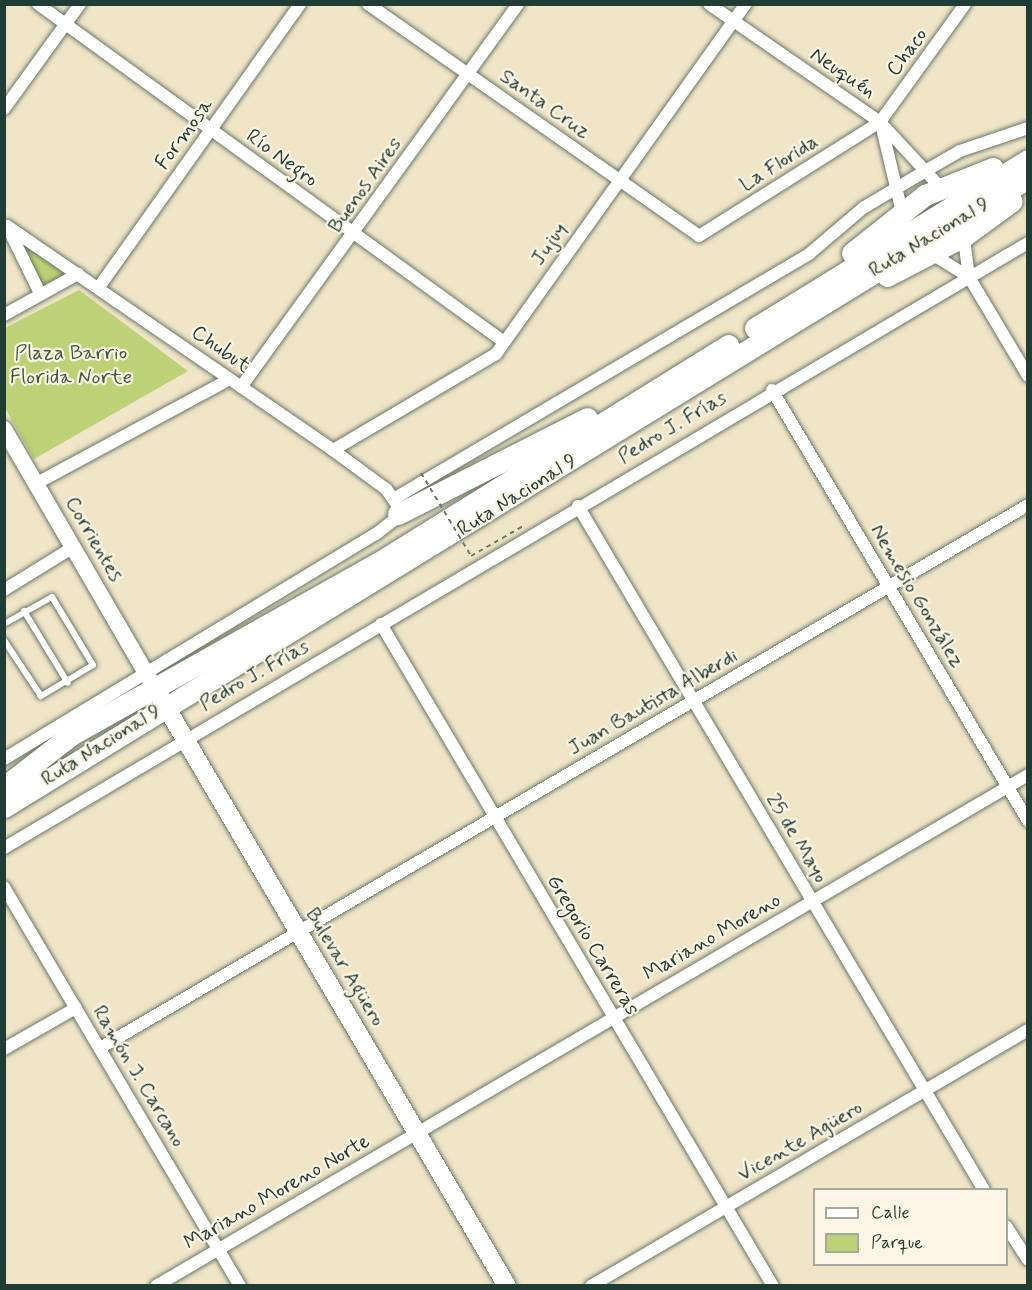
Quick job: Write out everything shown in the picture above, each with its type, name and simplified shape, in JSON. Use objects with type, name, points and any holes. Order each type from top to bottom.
[{"type":"highway","points":[[823,303],[932,254],[955,211],[1028,154]]},
{"type":"highway","name":"Ruta Nacional 9","points":[[4,807],[165,706],[396,570],[823,303],[1028,160]]},
{"type":"highway","name":"Ruta Nacional 9","points":[[4,787],[71,735],[150,679],[386,558],[792,305],[955,211],[1028,178]]},
{"type":"highway","points":[[792,305],[902,212],[955,211],[1028,190]]},
{"type":"highway","points":[[396,506],[682,373]]},
{"type":"main road","name":"Bulevar Agüero","points":[[150,679],[507,1286]]},
{"type":"street","name":"Río Negro","points":[[38,4],[210,131],[504,342]]},
{"type":"street","points":[[4,110],[80,4]]},
{"type":"street","name":"Formosa","points":[[99,286],[300,4]]},
{"type":"street","name":"Santa Cruz","points":[[368,4],[699,236]]},
{"type":"street","name":"Buenos Aires","points":[[242,387],[355,234],[518,4]]},
{"type":"street","name":"Neuquén","points":[[709,4],[880,123],[927,170],[955,211]]},
{"type":"street","name":"Jujuy","points":[[333,450],[483,363],[504,342],[746,4]]},
{"type":"street","name":"Chaco","points":[[880,123],[965,4]]},
{"type":"street","points":[[880,123],[902,212]]},
{"type":"street","name":"La Florida","points":[[699,236],[880,123]]},
{"type":"street","points":[[4,759],[150,679],[376,534],[396,506],[809,254],[863,208],[960,151],[1028,128]]},
{"type":"street","points":[[955,211],[969,277],[1028,376]]},
{"type":"street","name":"Chubut","points":[[6,223],[333,450],[396,506]]},
{"type":"street","name":"Chubut","points":[[6,223],[40,293]]},
{"type":"street","name":"Pedro J. Frías","points":[[4,848],[772,390],[1028,243]]},
{"type":"street","points":[[932,254],[969,277]]},
{"type":"street","points":[[4,315],[78,274]]},
{"type":"street","points":[[37,483],[230,379]]},
{"type":"street","name":"Nemesio González","points":[[772,390],[1028,821]]},
{"type":"street","name":"Corrientes","points":[[4,429],[150,679]]},
{"type":"street","name":"Juan Bautista Alberdi","points":[[100,1048],[1028,505]]},
{"type":"street","name":"25 de Mayo","points":[[578,506],[983,1188]]},
{"type":"street","points":[[4,590],[72,548]]},
{"type":"street","name":"Gregorio Carreras","points":[[381,624],[725,1207],[774,1286]]},
{"type":"street","name":"Mariano Moreno","points":[[417,1133],[1028,775]]},
{"type":"street","name":"Ramón J. Carcano","points":[[4,887],[240,1286]]},
{"type":"street","points":[[4,1049],[76,1008]]},
{"type":"street","name":"Vicente Agüero","points":[[591,1286],[1028,1030]]},
{"type":"street","name":"Mariano Moreno Norte","points":[[156,1286],[417,1133]]},
{"type":"street","points":[[1008,1229],[1028,1260]]},
{"type":"lane","points":[[4,624],[52,597],[92,659],[93,665],[68,682],[40,696],[4,640]]},
{"type":"lane","points":[[24,611],[68,682]]},
{"type":"path","points":[[421,473],[471,556]]},
{"type":"green space","points":[[11,231],[74,274],[41,290]]},
{"type":"green space","name":"Plaza Barrio Florida Norte","points":[[79,290],[188,371],[34,459],[5,408],[5,328]]}]
